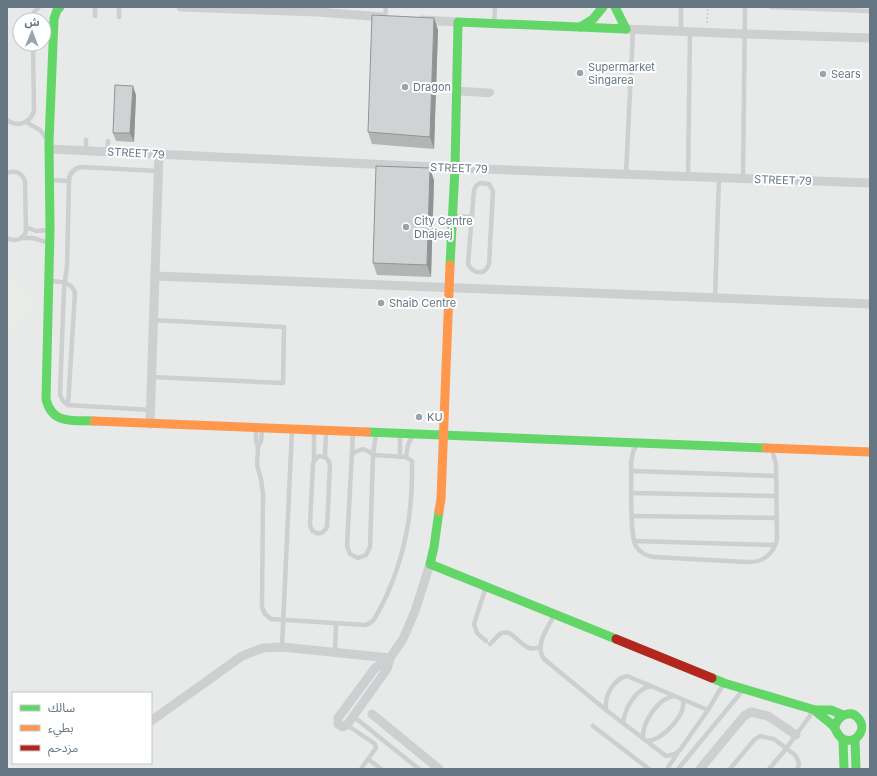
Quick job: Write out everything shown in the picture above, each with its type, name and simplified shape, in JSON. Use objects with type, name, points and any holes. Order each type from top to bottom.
[{"type":"street","points":[[60,7],[57,10],[54,19],[49,146],[50,244],[46,399],[48,408],[53,416],[62,420],[150,424],[443,434],[870,452]]},
{"type":"street","points":[[181,7],[318,10],[389,17]]},
{"type":"street","points":[[580,27],[593,19],[603,7]]},
{"type":"street","points":[[614,7],[630,30]]},
{"type":"street","points":[[414,19],[630,30],[870,38]]},
{"type":"street","points":[[390,658],[375,668],[338,718],[339,726],[342,727],[347,725],[387,669],[390,658],[403,639],[418,604],[435,541],[441,500],[455,168],[458,22]]},
{"type":"street","name":"STREET 79","points":[[49,146],[107,152],[455,168],[870,183]]},
{"type":"street","points":[[150,424],[159,154]]},
{"type":"street","points":[[155,276],[870,304]]},
{"type":"street","points":[[430,564],[724,682],[815,710],[830,710],[843,715]]},
{"type":"street","points":[[152,720],[242,656],[262,648],[282,647],[390,658]]},
{"type":"street","points":[[815,710],[822,718],[835,727]]},
{"type":"street","points":[[700,769],[744,716],[751,712],[768,716],[796,735]]},
{"type":"street","points":[[857,716],[866,730],[855,739],[849,741],[843,740],[837,734],[835,727],[837,720],[843,715],[850,713],[857,716],[870,717]]},
{"type":"street","points":[[372,714],[439,769]]},
{"type":"street","points":[[855,739],[856,769]]},
{"type":"street","points":[[843,740],[844,769]]},
{"type":"lane","points":[[95,7],[95,16]]},
{"type":"lane","points":[[119,7],[119,17]]},
{"type":"lane","points":[[386,7],[389,17]]},
{"type":"lane","points":[[494,24],[495,7]]},
{"type":"lane","points":[[681,7],[686,32],[688,176]]},
{"type":"lane","points":[[743,178],[745,7]]},
{"type":"lane","points":[[770,7],[870,11]]},
{"type":"lane","points":[[626,174],[630,30]]},
{"type":"lane","points":[[7,120],[18,124],[26,122],[30,119],[34,111],[33,52]]},
{"type":"lane","points":[[456,91],[491,91],[492,93],[489,95],[456,91]]},
{"type":"lane","points":[[26,122],[40,130],[49,146]]},
{"type":"lane","points":[[86,140],[86,150]]},
{"type":"lane","points":[[107,152],[108,141]]},
{"type":"lane","points":[[151,410],[68,404],[62,401],[60,395],[70,174],[73,170],[81,167],[158,171]]},
{"type":"lane","points":[[7,173],[13,171],[18,172],[24,178],[25,182],[26,231],[22,238]]},
{"type":"lane","points":[[715,298],[719,178]]},
{"type":"lane","points":[[50,180],[69,182]]},
{"type":"lane","points":[[480,183],[489,184],[493,191],[489,264],[484,272],[478,273],[472,271],[468,264],[472,217],[474,190],[480,183]]},
{"type":"lane","points":[[453,216],[472,217]]},
{"type":"lane","points":[[26,227],[36,231],[50,230]]},
{"type":"lane","points":[[7,238],[15,241],[22,238],[34,238],[50,244]]},
{"type":"lane","points":[[49,281],[64,282],[70,285],[74,292],[68,404]]},
{"type":"lane","points":[[152,377],[283,382],[284,351],[284,327],[153,320]]},
{"type":"lane","points":[[259,428],[261,441],[258,446],[257,465],[263,494],[263,611],[264,614],[271,619],[365,625],[374,620],[391,585],[402,552],[410,517],[412,500],[412,464],[406,457],[373,455],[363,449],[352,455]]},
{"type":"lane","points":[[282,647],[292,429]]},
{"type":"lane","points":[[314,430],[314,460],[310,524],[313,532],[317,534],[325,531],[327,527],[330,465],[325,457],[326,430]]},
{"type":"lane","points":[[354,431],[347,546],[350,554],[358,558],[366,555],[370,547],[373,455],[374,441],[377,432]]},
{"type":"lane","points":[[400,433],[400,457]]},
{"type":"lane","points":[[406,457],[408,445],[413,433]]},
{"type":"lane","points":[[638,442],[633,452],[631,471],[634,541],[642,552],[654,558],[752,562],[758,561],[768,555],[777,540],[776,476],[775,458],[772,448]]},
{"type":"lane","points":[[314,460],[318,456],[325,457]]},
{"type":"lane","points":[[631,471],[776,476]]},
{"type":"lane","points":[[632,492],[776,496]]},
{"type":"lane","points":[[632,516],[776,518]]},
{"type":"lane","points":[[634,541],[775,545]]},
{"type":"lane","points":[[486,587],[474,624],[477,633],[488,642],[505,632],[527,647],[533,649],[540,647]]},
{"type":"lane","points":[[554,615],[540,647],[540,651],[544,659],[606,710],[666,756],[676,754],[680,750]]},
{"type":"lane","points":[[335,652],[336,624]]},
{"type":"lane","points":[[606,710],[608,694],[622,678],[630,677],[708,710]]},
{"type":"lane","points":[[667,769],[708,710],[724,682]]},
{"type":"lane","points":[[623,723],[626,710],[632,701],[642,689],[652,686]]},
{"type":"lane","points":[[678,769],[744,689]]},
{"type":"lane","points":[[643,738],[643,727],[648,718],[665,699],[676,696]]},
{"type":"lane","points":[[647,741],[656,740],[663,735],[681,714],[684,707],[683,700]]},
{"type":"lane","points":[[769,769],[815,710]]},
{"type":"lane","points":[[353,716],[419,769]]},
{"type":"lane","points":[[347,725],[374,744],[376,748],[362,769]]},
{"type":"lane","points":[[593,726],[649,769]]},
{"type":"lane","points":[[730,769],[754,740],[760,736],[774,739],[795,755],[799,765],[797,769]]},
{"type":"lane","points":[[368,759],[380,769]]},
{"type":"path","points":[[706,33],[708,7]]},
{"type":"shaded area","points":[[7,7],[870,7],[870,769],[7,769]]},
{"type":"shaded area","points":[[7,275],[40,307],[7,336]]},
{"type":"building","name":"Dragon","points":[[372,15],[434,18],[430,137],[368,132]]},
{"type":"building","points":[[115,85],[133,86],[130,133],[113,133]]},
{"type":"building","name":"City Centre Dhajeej","points":[[376,166],[430,168],[427,265],[373,263]]},
{"type":"traffic: fast","points":[[60,7],[57,10],[54,19],[49,142],[50,230],[46,399],[49,407],[58,417],[71,420],[94,421]]},
{"type":"traffic: fast","points":[[580,27],[593,19],[603,7]]},
{"type":"traffic: fast","points":[[615,7],[626,29]]},
{"type":"traffic: fast","points":[[450,265],[455,168],[458,22],[626,29]]},
{"type":"traffic: fast","points":[[367,432],[766,448]]},
{"type":"traffic: fast","points":[[439,511],[430,564],[616,639]]},
{"type":"traffic: fast","points":[[712,678],[724,683],[815,710],[831,710],[843,715]]},
{"type":"traffic: fast","points":[[815,710],[832,725],[838,735],[843,739],[852,740],[856,738],[862,727],[858,718],[851,714],[841,717],[836,723],[835,727]]},
{"type":"traffic: fast","points":[[855,739],[856,769]]},
{"type":"traffic: fast","points":[[843,740],[844,769]]},
{"type":"traffic: slow","points":[[439,511],[441,499],[450,265]]},
{"type":"traffic: slow","points":[[94,421],[367,432]]},
{"type":"traffic: slow","points":[[766,448],[870,452]]},
{"type":"traffic: jam","points":[[616,639],[712,678]]},
{"type":"place","name":"Supermarket Singarea","points":[[580,73]]},
{"type":"place","name":"Sears","points":[[823,74]]},
{"type":"place","name":"Dragon","points":[[405,87]]},
{"type":"place","name":"City Centre Dhajeej","points":[[406,227]]},
{"type":"place","name":"Shaib Centre","points":[[381,303]]},
{"type":"place","name":"KU","points":[[419,417]]}]
